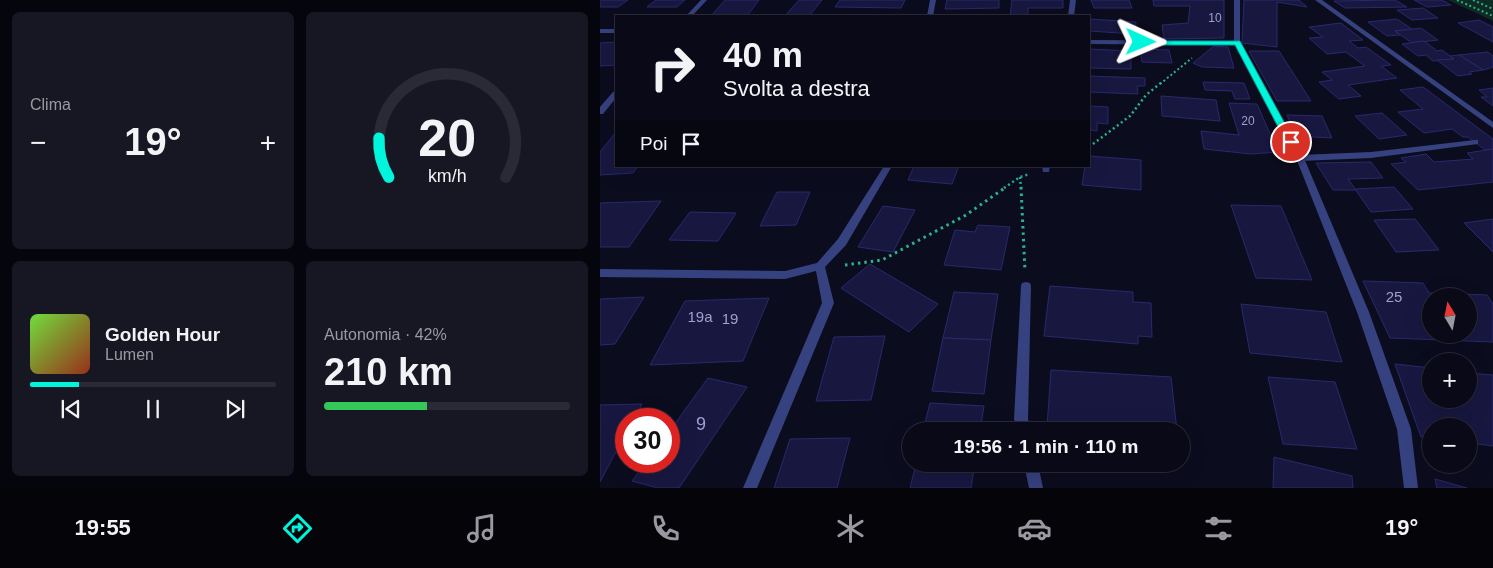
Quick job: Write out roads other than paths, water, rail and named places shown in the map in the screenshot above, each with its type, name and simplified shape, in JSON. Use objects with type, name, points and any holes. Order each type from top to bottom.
[{"type":"street","points":[[690,15],[704,0]]},
{"type":"street","points":[[930,15],[933,0]]},
{"type":"street","points":[[1071,15],[1074,0]]},
{"type":"street","points":[[1237,0],[1237,43],[1300,158],[1363,312],[1404,429],[1411,488]]},
{"type":"street","points":[[1318,0],[1493,126]]},
{"type":"street","points":[[600,31],[615,30]]},
{"type":"street","points":[[1090,42],[1237,43]]},
{"type":"street","points":[[600,112],[615,95]]},
{"type":"street","points":[[1300,158],[1371,155],[1475,142]]},
{"type":"street","points":[[600,272],[785,275],[820,266],[842,242],[887,167]]},
{"type":"street","points":[[750,488],[828,303],[820,266]]},
{"type":"street","points":[[1022,422],[1026,286]]},
{"type":"street","points":[[1033,472],[1036,488]]}]
